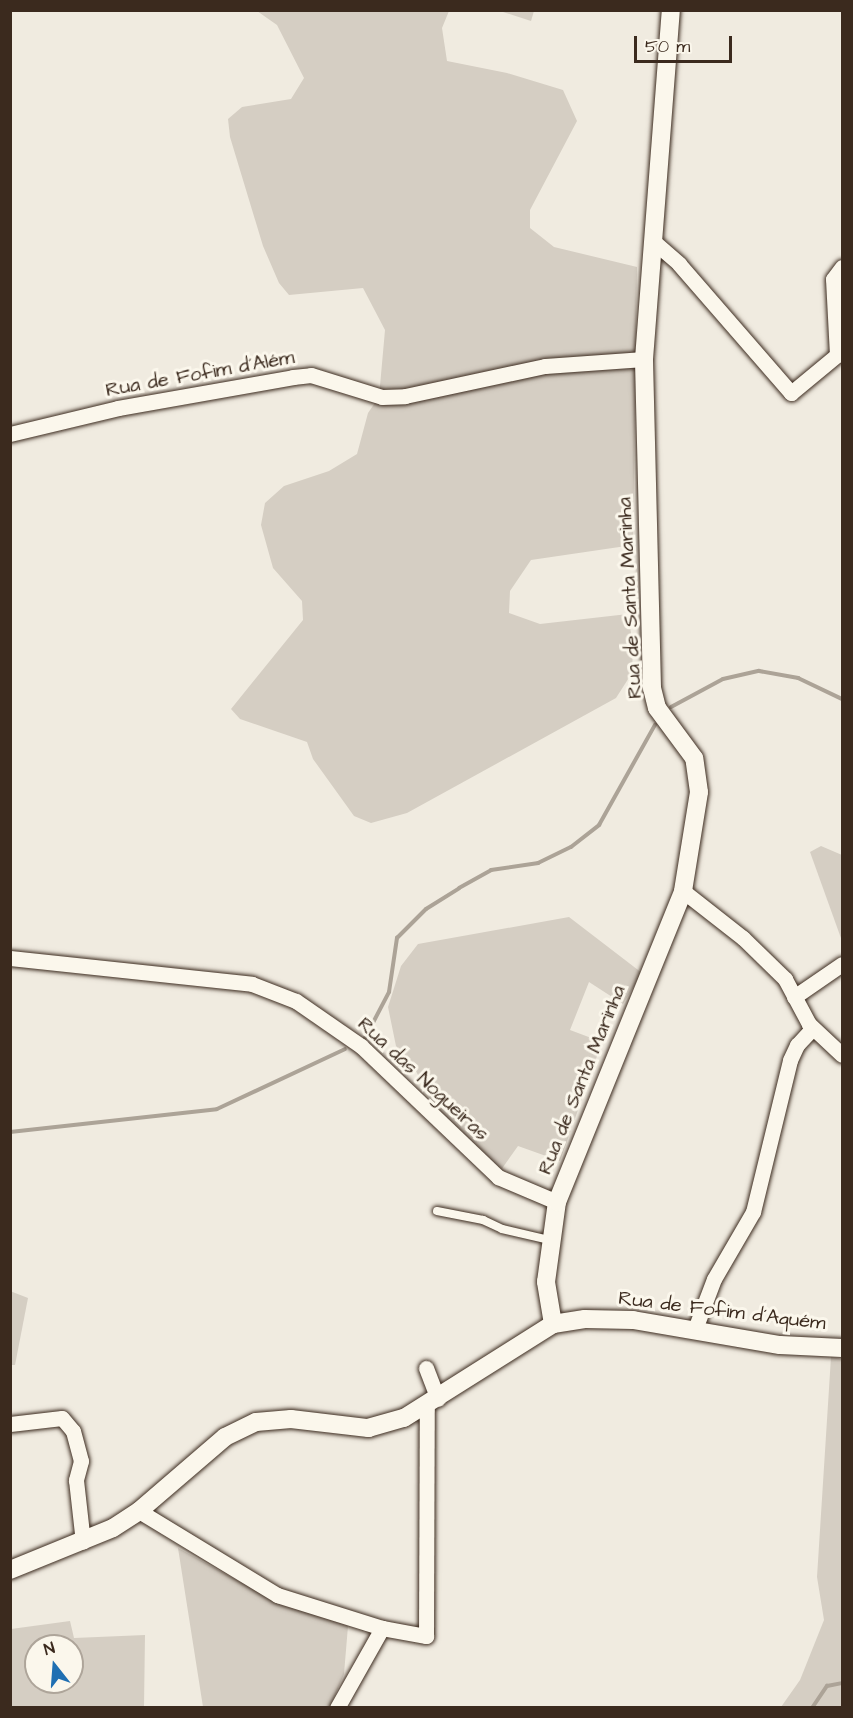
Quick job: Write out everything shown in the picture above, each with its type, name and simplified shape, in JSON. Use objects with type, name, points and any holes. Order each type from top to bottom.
[{"type":"street","name":"Rua de Santa Marinha","points":[[553,1324],[546,1291],[549,1240],[557,1202],[683,891],[699,774],[686,745],[657,708],[652,688],[644,359],[671,10]]},
{"type":"street","points":[[653,241],[679,264],[791,393],[837,355],[833,279],[843,267]]},
{"type":"street","name":"Rua de Fofim d´Além","points":[[10,434],[118,408],[293,377],[311,375],[382,397],[405,396],[545,366],[644,359]]},
{"type":"street","points":[[683,891],[743,938],[784,979],[813,1028],[843,1055]]},
{"type":"street","name":"Rua das Nogueiras","points":[[10,958],[252,984],[296,1001],[361,1046],[498,1177],[557,1202]]},
{"type":"street","points":[[794,997],[843,964]]},
{"type":"street","points":[[695,1329],[714,1279],[753,1212],[768,1163],[789,1060],[797,1045],[813,1028]]},
{"type":"street","name":"Rua de Fofim d´Aquém","points":[[10,1570],[83,1542],[139,1511],[225,1437],[256,1422],[291,1419],[369,1428],[404,1418],[433,1402],[553,1324],[585,1319],[633,1320],[780,1345],[843,1348]]},
{"type":"street","points":[[139,1511],[277,1595],[382,1628],[426,1636],[433,1402],[426,1368]]},
{"type":"street","points":[[10,1424],[62,1418],[73,1431],[81,1461],[76,1480],[83,1542]]},
{"type":"street","points":[[337,1707],[382,1628]]},
{"type":"lane","points":[[437,1211],[483,1220],[502,1229],[549,1240]]},
{"type":"shaded area","points":[[257,11],[449,11],[442,28],[447,61],[507,73],[563,90],[577,121],[530,210],[530,228],[554,247],[637,267],[633,545],[531,560],[510,591],[509,613],[540,624],[628,614],[633,646],[632,673],[616,698],[407,813],[371,823],[354,816],[313,759],[307,742],[240,719],[231,709],[303,620],[302,601],[273,568],[261,525],[265,503],[284,486],[329,471],[357,454],[368,413],[379,397],[385,330],[363,288],[289,295],[279,283],[263,246],[230,137],[228,119],[242,107],[291,99],[304,78],[277,25]]},
{"type":"shaded area","points":[[500,11],[534,11],[531,21]]},
{"type":"shaded area","points":[[821,846],[842,855],[842,941],[810,852]]},
{"type":"shaded area","points":[[569,917],[642,973],[623,1004],[589,982],[570,1030],[602,1042],[560,1161],[518,1146],[501,1170],[432,1103],[414,1067],[396,1046],[388,1007],[401,966],[418,944]]},
{"type":"shaded area","points":[[10,1291],[28,1298],[15,1365],[11,1365]]},
{"type":"shaded area","points":[[831,1357],[842,1359],[842,1707],[781,1707],[800,1680],[824,1620],[817,1577]]},
{"type":"shaded area","points":[[178,1548],[240,1582],[348,1626],[344,1674],[330,1707],[203,1707]]},
{"type":"shaded area","points":[[70,1621],[73,1634],[24,1634],[24,1694],[84,1694],[84,1638],[145,1635],[144,1707],[11,1707],[11,1629]]},
{"type":"waterway","points":[[671,707],[723,679],[759,671],[798,678],[842,699]]},
{"type":"waterway","points":[[365,1038],[389,992],[397,938],[426,909],[491,870],[538,863],[571,847],[599,825],[655,725]]},
{"type":"waterway","points":[[10,1132],[217,1109],[345,1049]]},
{"type":"waterway","points":[[812,1708],[827,1686],[842,1683]]}]
